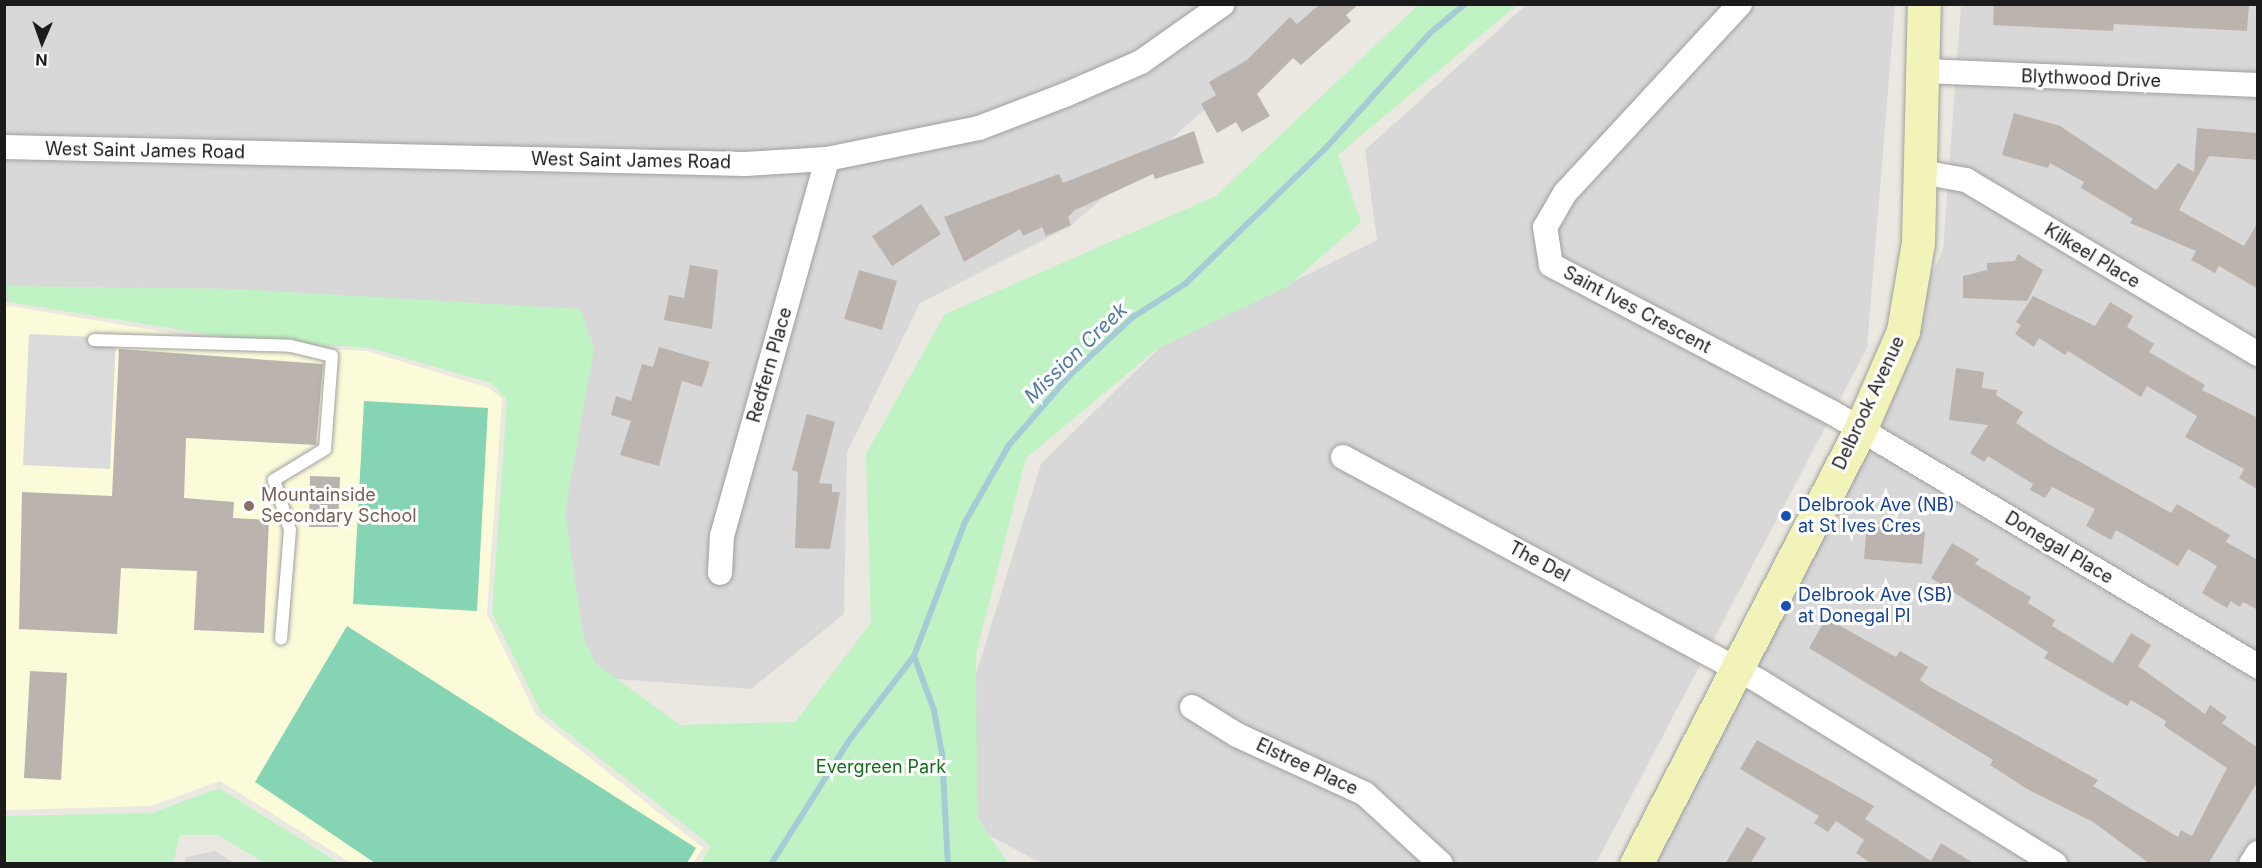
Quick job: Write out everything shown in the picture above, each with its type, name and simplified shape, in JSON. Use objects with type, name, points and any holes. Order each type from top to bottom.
[{"type":"street","name":"West Saint James Road","points":[[4,147],[745,164],[827,159],[979,128],[1065,95],[1140,62],[1223,4]]},
{"type":"street","name":"Saint Ives Crescent","points":[[1740,4],[1564,193],[1545,227],[1551,265],[1860,430]]},
{"type":"street","name":"Delbrook Avenue","points":[[1636,864],[1860,430],[1903,331],[1918,242],[1925,72],[1924,4]]},
{"type":"street","name":"Blythwood Drive","points":[[1925,72],[2258,85]]},
{"type":"street","name":"Redfern Place","points":[[720,573],[722,536],[827,159]]},
{"type":"street","name":"Kilkeel Place","points":[[1921,172],[1966,180],[2258,354]]},
{"type":"street","name":"Donegal Place","points":[[1860,430],[2258,666]]},
{"type":"street","name":"The Del","points":[[1343,457],[1736,668]]},
{"type":"street","points":[[1736,668],[2055,864]]},
{"type":"street","name":"Elstree Place","points":[[1192,707],[1237,735],[1365,794],[1441,864]]},
{"type":"street","points":[[2251,864],[2258,853]]},
{"type":"lane","points":[[94,340],[291,346],[332,356],[325,449],[274,480],[290,530],[281,639]]},
{"type":"shaded area","points":[[4,5],[1326,5],[1069,227],[920,303],[847,452],[844,614],[751,689],[590,677],[518,626],[556,340],[5,301]]},
{"type":"shaded area","points":[[1526,5],[1895,5],[1867,348],[1596,863],[1041,863],[935,807],[1041,464],[1159,348],[1377,240],[1365,150]]},
{"type":"shaded area","points":[[1961,5],[2257,5],[2257,863],[1648,864],[1943,250]]},
{"type":"shaded area","name":"Mountainside Secondary School","points":[[4,305],[242,345],[367,351],[489,388],[502,399],[487,614],[536,715],[703,848],[693,863],[351,863],[220,781],[151,806],[5,810]]},
{"type":"shaded area","points":[[29,334],[116,338],[110,469],[23,465]]},
{"type":"shaded area","points":[[215,851],[234,863],[184,863],[186,857]]},
{"type":"green space","name":"Evergreen Park","points":[[1418,5],[1517,5],[1338,155],[1361,222],[1288,286],[1157,349],[1026,458],[976,654],[977,817],[1008,863],[701,863],[711,846],[541,712],[492,613],[507,400],[491,383],[370,348],[242,340],[9,302],[5,286],[239,289],[580,309],[594,348],[565,512],[583,636],[595,663],[680,725],[795,722],[871,623],[866,454],[945,314],[1216,196]]},
{"type":"green space","points":[[364,401],[488,408],[477,611],[353,604]]},
{"type":"green space","points":[[347,626],[696,848],[687,863],[375,863],[255,782]]},
{"type":"green space","points":[[219,788],[339,863],[265,863],[218,835],[180,835],[173,863],[5,863],[5,816],[152,813]]},
{"type":"building","points":[[1320,4],[1359,4],[1346,15],[1351,21],[1301,65],[1293,58],[1257,94],[1270,116],[1242,132],[1236,122],[1217,133],[1201,104],[1216,95],[1209,82],[1247,60],[1290,17],[1297,24]]},
{"type":"building","points":[[1994,4],[2249,4],[2247,31],[2114,24],[2113,31],[1993,25]]},
{"type":"building","points":[[2014,113],[2060,126],[2156,190],[2178,163],[2194,172],[2197,128],[2258,133],[2258,160],[2209,156],[2179,210],[2244,246],[2258,222],[2258,289],[2219,266],[2215,273],[2191,260],[2196,251],[2130,223],[2133,219],[2081,188],[2084,182],[2050,163],[2048,168],[2002,155]]},
{"type":"building","points":[[1194,131],[1204,163],[1155,179],[1153,174],[1075,210],[1068,217],[1071,225],[1046,236],[1042,227],[1023,236],[1020,229],[964,262],[944,217],[1059,174],[1063,183]]},
{"type":"building","points":[[921,204],[941,234],[892,266],[872,236]]},
{"type":"building","points":[[2018,254],[2043,270],[2027,301],[1963,298],[1963,276],[1987,270],[1987,263],[2015,261]]},
{"type":"building","points":[[690,265],[718,270],[712,329],[664,320],[669,295],[684,298]]},
{"type":"building","points":[[859,270],[897,281],[882,330],[844,319]]},
{"type":"building","points":[[2033,296],[2095,326],[2110,302],[2133,316],[2127,327],[2154,344],[2149,352],[2205,385],[2202,390],[2258,418],[2258,490],[2239,478],[2244,469],[2185,437],[2197,416],[2147,386],[2141,397],[2068,351],[2065,355],[2039,338],[2034,347],[2015,334],[2021,325],[2016,322]]},
{"type":"building","points":[[659,347],[710,362],[702,387],[682,381],[659,466],[620,455],[631,421],[611,415],[616,396],[631,401],[642,364],[653,367]]},
{"type":"building","points":[[119,349],[323,364],[316,445],[186,438],[184,498],[234,502],[233,518],[269,520],[264,633],[194,630],[197,571],[121,568],[117,634],[19,629],[22,492],[112,496]]},
{"type":"building","points":[[1956,368],[1984,372],[1982,388],[1997,390],[1996,395],[2023,412],[2016,423],[2050,445],[2171,513],[2177,504],[2230,535],[2226,542],[2258,560],[2258,610],[2243,602],[2240,607],[2231,601],[2227,608],[2202,593],[2217,566],[2188,549],[2178,566],[2116,530],[2111,540],[2086,526],[2095,509],[2052,487],[2045,498],[2030,490],[2033,484],[1988,456],[1984,462],[1970,453],[1988,425],[1949,420]]},
{"type":"building","points":[[807,414],[835,422],[819,483],[832,484],[832,492],[840,492],[830,549],[795,548],[798,472],[792,470]]},
{"type":"building","points":[[310,476],[340,477],[338,527],[309,527]]},
{"type":"building","points":[[1876,522],[1925,532],[1922,564],[1864,559],[1866,534],[1875,535]]},
{"type":"building","points":[[1952,543],[1979,559],[1975,564],[2031,597],[2028,603],[2055,620],[2052,626],[2113,663],[2131,633],[2151,645],[2138,666],[2205,714],[2210,705],[2227,717],[2222,723],[2258,748],[2258,781],[2208,864],[2150,864],[2093,822],[2027,789],[1990,765],[1993,760],[1809,648],[1826,618],[1896,657],[1900,651],[1928,667],[1920,680],[1930,687],[2098,780],[2093,786],[2178,837],[2181,830],[2192,836],[2227,768],[2164,726],[2166,721],[2131,700],[2127,706],[2044,658],[2048,652],[1931,578]]},
{"type":"building","points":[[30,671],[67,673],[61,780],[24,778]]},
{"type":"building","points":[[1757,740],[1874,806],[1865,819],[1931,861],[1941,843],[1975,864],[1872,864],[1856,853],[1864,840],[1836,821],[1828,832],[1814,823],[1819,816],[1740,769]]},
{"type":"building","points":[[1747,827],[1766,838],[1750,864],[1725,864]]},
{"type":"waterway","name":"Mission Creek","points":[[771,864],[848,742],[914,656],[965,522],[1009,445],[1071,374],[1133,317],[1185,284],[1324,150],[1429,34],[1465,4]]},
{"type":"waterway","points":[[914,656],[934,710],[942,754],[948,864]]},
{"type":"place","name":"Mountainside Secondary School","points":[[249,506]]},
{"type":"place","name":"Delbrook Ave (NB) at St Ives Cres","points":[[1786,516]]},
{"type":"place","name":"Delbrook Ave (SB) at Donegal Pl","points":[[1786,606]]}]
